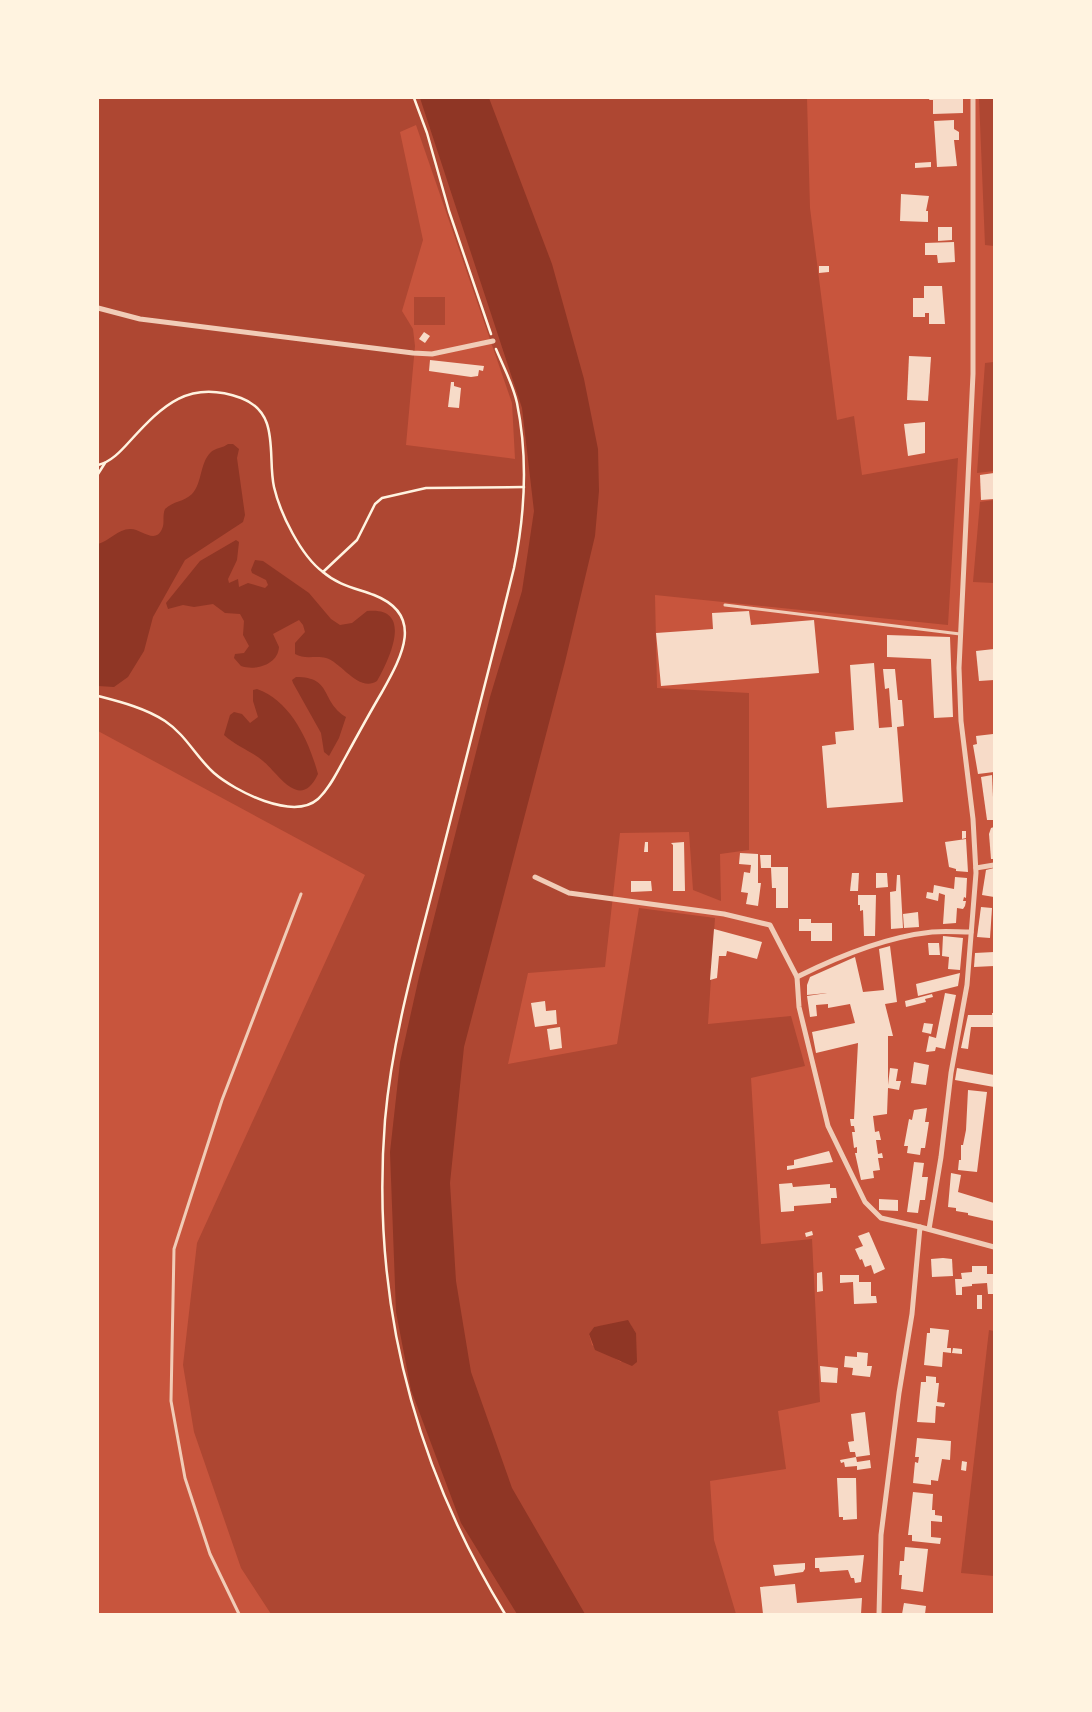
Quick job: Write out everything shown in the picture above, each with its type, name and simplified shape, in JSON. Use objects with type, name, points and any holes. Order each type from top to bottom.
[{"type":"street","points":[[929,1229],[941,1157],[951,1073],[967,986],[976,868],[973,819],[961,721],[960,634],[973,386],[973,98]]},
{"type":"street","points":[[98,308],[140,319],[413,354],[432,354],[493,341]]},
{"type":"street","points":[[976,868],[994,865]]},
{"type":"street","points":[[535,877],[569,893],[724,914],[770,925],[797,977],[799,1007],[828,1126],[865,1202],[881,1218],[994,1247]]},
{"type":"street","points":[[797,977],[838,956],[889,941],[932,932],[971,932]]},
{"type":"street","points":[[879,1614],[880,1535],[912,1314],[920,1227]]},
{"type":"lane","points":[[725,605],[960,634]]},
{"type":"lane","points":[[239,1614],[210,1554],[183,1468],[171,1400],[174,1249],[222,1100],[302,894]]},
{"type":"path","points":[[414,98],[427,133],[449,211],[493,341],[517,402],[524,487],[521,531],[514,568],[398,1036],[388,1095],[383,1173],[385,1244],[392,1310],[411,1401],[427,1454],[447,1506],[471,1556],[505,1614]]},
{"type":"path","points":[[98,465],[106,462],[122,450],[167,404],[179,397],[195,392],[216,392],[248,402],[260,410],[268,424],[274,487],[300,546],[314,565],[337,582],[376,596],[394,606],[401,614],[406,632],[399,658],[387,683],[336,774],[322,795],[313,803],[300,807],[280,806],[248,793],[214,773],[183,736],[165,722],[142,710],[98,696]]},
{"type":"path","points":[[98,474],[106,462]]},
{"type":"path","points":[[323,572],[357,540],[375,504],[382,498],[426,488],[506,489],[524,487]]},
{"type":"shaded area","points":[[98,98],[807,98],[810,208],[837,420],[854,416],[862,475],[958,458],[948,625],[655,595],[657,688],[749,693],[749,850],[720,854],[721,901],[693,890],[689,832],[620,833],[605,967],[528,973],[508,1064],[617,1044],[639,908],[715,918],[708,1024],[791,1016],[805,1066],[751,1078],[761,1244],[812,1239],[820,1402],[778,1411],[786,1469],[710,1481],[714,1540],[736,1614],[271,1614],[241,1568],[194,1432],[183,1365],[197,1243],[365,875],[98,731]],"holes":[[[416,125],[512,403],[515,459],[406,445],[415,346],[413,329],[402,311],[423,240],[400,132]],[[629,1322],[636,1333],[621,1362],[592,1345],[589,1334],[594,1327]]]},
{"type":"shaded area","points":[[420,98],[489,98],[552,264],[584,379],[598,449],[599,491],[595,536],[565,662],[464,1047],[450,1183],[456,1281],[471,1372],[512,1488],[585,1614],[517,1614],[461,1523],[411,1390],[396,1312],[390,1152],[400,1062],[419,977],[490,697],[522,591],[534,511],[522,408]]},
{"type":"shaded area","points":[[979,98],[994,98],[994,246],[985,245]]},
{"type":"shaded area","points":[[414,297],[445,297],[445,325],[414,325]]},
{"type":"shaded area","points":[[994,362],[994,471],[977,473],[985,363]]},
{"type":"shaded area","points":[[228,444],[233,444],[239,449],[237,458],[245,515],[243,522],[185,560],[153,617],[144,651],[128,677],[114,687],[98,686],[98,544],[130,529],[151,536],[159,534],[163,527],[165,509],[192,494],[198,484],[207,457],[213,451]]},
{"type":"shaded area","points":[[994,500],[994,583],[973,582],[980,502]]},
{"type":"shaded area","points":[[236,540],[239,542],[237,560],[228,579],[229,583],[238,579],[239,587],[248,583],[265,588],[268,585],[266,580],[252,573],[251,570],[255,560],[263,561],[309,593],[331,619],[340,625],[352,623],[367,611],[382,612],[390,617],[394,625],[392,648],[377,681],[370,684],[364,683],[350,676],[326,658],[303,657],[295,654],[295,643],[305,632],[299,620],[273,634],[279,647],[278,653],[275,658],[265,665],[253,668],[241,666],[234,658],[235,654],[244,653],[249,646],[243,635],[244,621],[240,614],[225,613],[213,604],[194,607],[183,605],[168,609],[166,603],[200,561]]},
{"type":"shaded area","points":[[296,677],[308,678],[321,685],[332,704],[346,717],[339,738],[329,756],[324,752],[321,733],[293,683],[292,680]]},
{"type":"shaded area","points":[[257,689],[269,695],[289,712],[304,736],[318,774],[311,785],[304,790],[290,787],[263,761],[224,735],[230,715],[234,712],[242,714],[250,723],[258,717],[253,701],[253,690]]},
{"type":"shaded area","points":[[628,1320],[636,1333],[637,1362],[632,1366],[595,1350],[589,1334],[594,1327]]},
{"type":"shaded area","points":[[989,1330],[994,1331],[994,1576],[961,1573]]},
{"type":"building","points":[[930,98],[963,98],[963,113],[933,114],[933,100],[929,100]]},
{"type":"building","points":[[954,120],[954,129],[959,132],[959,140],[954,140],[957,166],[937,167],[934,121]]},
{"type":"building","points":[[931,162],[931,167],[915,168],[915,163]]},
{"type":"building","points":[[901,194],[929,196],[926,211],[928,211],[928,222],[900,221]]},
{"type":"building","points":[[938,227],[952,227],[952,240],[938,241]]},
{"type":"building","points":[[954,242],[955,262],[938,263],[937,255],[925,255],[925,243]]},
{"type":"building","points":[[819,266],[829,266],[829,272],[819,273]]},
{"type":"building","points":[[924,286],[942,286],[945,324],[929,324],[929,313],[925,313],[925,317],[913,317],[913,298],[924,298]]},
{"type":"building","points":[[424,332],[430,336],[425,343],[419,339]]},
{"type":"building","points":[[909,356],[931,357],[928,401],[907,400]]},
{"type":"building","points":[[430,360],[484,366],[483,371],[479,370],[478,376],[471,377],[429,371]]},
{"type":"building","points":[[451,382],[454,382],[454,386],[461,388],[459,408],[448,407]]},
{"type":"building","points":[[925,422],[925,453],[908,456],[904,424]]},
{"type":"building","points":[[994,473],[994,499],[981,500],[980,475]]},
{"type":"building","points":[[749,611],[751,625],[814,620],[819,673],[661,686],[656,633],[713,629],[712,613]]},
{"type":"building","points":[[887,635],[950,637],[953,717],[934,718],[931,659],[887,657]]},
{"type":"building","points":[[994,649],[994,680],[979,681],[976,651]]},
{"type":"building","points":[[874,663],[879,728],[892,727],[889,688],[885,689],[883,669],[895,669],[898,700],[902,700],[904,726],[897,727],[903,802],[827,808],[822,746],[836,744],[835,732],[854,730],[850,665]]},
{"type":"building","points":[[993,734],[994,772],[978,774],[973,745],[977,744],[976,736]]},
{"type":"building","points":[[992,775],[994,820],[987,820],[981,777]]},
{"type":"building","points":[[994,827],[994,859],[991,859],[989,834],[991,828]]},
{"type":"building","points":[[962,831],[966,831],[966,838],[962,839]]},
{"type":"building","points":[[966,839],[968,872],[956,871],[956,869],[949,867],[945,842]]},
{"type":"building","points":[[645,842],[648,842],[648,852],[644,852]]},
{"type":"building","points":[[684,842],[685,891],[673,891],[673,845],[671,843]]},
{"type":"building","points":[[740,853],[758,854],[758,883],[761,883],[758,906],[746,904],[748,893],[741,892],[744,872],[750,873],[751,865],[739,864]]},
{"type":"building","points":[[760,855],[771,855],[771,867],[788,867],[788,908],[776,908],[776,888],[772,888],[771,868],[761,868]]},
{"type":"building","points":[[994,868],[994,897],[982,895],[986,870]]},
{"type":"building","points":[[852,873],[859,873],[858,891],[850,891]]},
{"type":"building","points":[[876,873],[887,873],[888,887],[876,888]]},
{"type":"building","points":[[897,875],[900,875],[903,928],[891,929],[890,892],[896,891]]},
{"type":"building","points":[[955,877],[967,878],[966,898],[964,897],[963,901],[966,901],[965,906],[963,909],[957,908],[956,923],[943,924],[945,895],[939,893],[938,901],[926,898],[927,892],[933,893],[934,885],[954,889]]},
{"type":"building","points":[[631,881],[651,881],[652,891],[631,892]]},
{"type":"building","points":[[858,895],[876,895],[875,936],[864,936],[863,910],[860,911],[860,905],[858,905]]},
{"type":"building","points":[[981,907],[992,908],[990,938],[977,937]]},
{"type":"building","points":[[918,912],[919,927],[904,928],[903,914]]},
{"type":"building","points":[[799,919],[811,919],[811,923],[832,923],[832,941],[811,941],[811,931],[799,931]]},
{"type":"building","points":[[714,929],[762,942],[757,959],[727,951],[726,956],[719,956],[717,978],[710,980]]},
{"type":"building","points":[[943,936],[963,938],[960,970],[948,969],[949,957],[942,956]]},
{"type":"building","points":[[928,943],[939,943],[940,955],[929,955]]},
{"type":"building","points":[[890,946],[897,1002],[885,1004],[893,1036],[888,1036],[888,1085],[890,1068],[898,1069],[896,1081],[901,1081],[899,1090],[888,1088],[887,1114],[873,1116],[875,1132],[879,1131],[881,1140],[876,1140],[878,1154],[882,1153],[883,1158],[878,1158],[880,1170],[873,1171],[874,1178],[861,1180],[855,1153],[857,1153],[857,1147],[854,1148],[852,1132],[855,1132],[854,1126],[851,1126],[850,1119],[854,1119],[858,1043],[816,1053],[812,1032],[855,1023],[850,1004],[828,1008],[828,1004],[816,1005],[817,1016],[810,1017],[807,996],[827,993],[807,995],[807,985],[810,977],[855,957],[863,992],[884,990],[879,949]]},
{"type":"building","points":[[994,952],[994,966],[974,967],[975,953]]},
{"type":"building","points":[[960,973],[958,986],[918,996],[916,984]]},
{"type":"building","points":[[945,993],[956,995],[945,1049],[936,1047],[935,1051],[926,1052],[929,1036],[936,1038]]},
{"type":"building","points":[[932,994],[933,997],[925,999],[926,1002],[906,1007],[905,1001]]},
{"type":"building","points":[[545,1001],[546,1011],[556,1010],[557,1024],[535,1027],[531,1003]]},
{"type":"building","points":[[994,1013],[994,1027],[971,1027],[968,1049],[961,1048],[968,1015],[992,1015]]},
{"type":"building","points":[[924,1023],[933,1024],[931,1034],[922,1032]]},
{"type":"building","points":[[560,1027],[562,1048],[550,1050],[547,1029]]},
{"type":"building","points":[[914,1062],[929,1065],[926,1085],[911,1083]]},
{"type":"building","points":[[957,1068],[994,1075],[994,1087],[955,1080]]},
{"type":"building","points":[[968,1090],[987,1092],[977,1172],[958,1170],[959,1160],[961,1160],[961,1145],[963,1145],[966,1130]]},
{"type":"building","points":[[927,1108],[925,1122],[929,1122],[925,1148],[921,1148],[920,1155],[907,1153],[908,1146],[904,1146],[909,1119],[912,1120],[914,1110]]},
{"type":"building","points":[[829,1151],[833,1162],[787,1170],[787,1166],[794,1165],[794,1160]]},
{"type":"building","points":[[914,1162],[924,1163],[922,1177],[928,1177],[925,1200],[920,1200],[918,1213],[907,1212]]},
{"type":"building","points":[[951,1173],[961,1175],[958,1192],[994,1203],[994,1221],[968,1215],[968,1213],[956,1211],[956,1208],[948,1207]]},
{"type":"building","points":[[792,1183],[793,1187],[830,1184],[830,1188],[836,1188],[837,1198],[831,1198],[831,1203],[794,1206],[794,1211],[781,1212],[779,1184]]},
{"type":"building","points":[[879,1199],[898,1200],[898,1211],[879,1210]]},
{"type":"building","points":[[812,1231],[813,1235],[806,1237],[805,1233]]},
{"type":"building","points":[[869,1232],[885,1269],[874,1274],[871,1265],[865,1267],[855,1249],[863,1246],[858,1236]]},
{"type":"building","points":[[931,1259],[952,1259],[953,1276],[932,1277]]},
{"type":"building","points":[[972,1266],[987,1266],[987,1274],[994,1274],[994,1294],[988,1294],[987,1283],[962,1287],[962,1295],[956,1295],[955,1279],[962,1279],[961,1273],[972,1272]]},
{"type":"building","points":[[822,1272],[823,1291],[817,1292],[817,1273]]},
{"type":"building","points":[[840,1275],[859,1275],[859,1282],[871,1282],[871,1296],[876,1296],[877,1303],[854,1304],[853,1282],[840,1283]]},
{"type":"building","points":[[977,1295],[982,1295],[982,1309],[977,1309]]},
{"type":"building","points":[[930,1328],[949,1330],[947,1348],[951,1348],[951,1353],[943,1352],[942,1367],[924,1365],[927,1333],[930,1333]]},
{"type":"building","points":[[953,1348],[962,1349],[962,1354],[952,1353]]},
{"type":"building","points":[[857,1352],[868,1353],[867,1366],[872,1366],[870,1377],[852,1375],[853,1368],[844,1367],[845,1356],[857,1357]]},
{"type":"building","points":[[820,1366],[838,1368],[837,1383],[821,1382]]},
{"type":"building","points":[[926,1376],[936,1377],[936,1383],[939,1383],[937,1402],[945,1403],[944,1407],[936,1406],[935,1423],[917,1422],[921,1382],[926,1382]]},
{"type":"building","points":[[865,1412],[870,1455],[856,1457],[855,1452],[850,1452],[848,1442],[854,1441],[851,1414]]},
{"type":"building","points":[[917,1438],[951,1441],[950,1460],[942,1459],[938,1481],[931,1480],[931,1485],[913,1483],[915,1462],[918,1463],[919,1457],[915,1457]]},
{"type":"building","points":[[856,1457],[857,1462],[870,1460],[871,1468],[857,1470],[857,1466],[845,1467],[844,1462],[841,1463],[840,1460]]},
{"type":"building","points":[[962,1461],[967,1462],[966,1471],[961,1470]]},
{"type":"building","points":[[837,1478],[856,1478],[857,1519],[843,1520],[843,1517],[839,1517]]},
{"type":"building","points":[[913,1492],[933,1494],[932,1510],[935,1510],[935,1515],[942,1516],[942,1522],[931,1521],[931,1537],[941,1538],[940,1544],[912,1541],[912,1535],[908,1535]]},
{"type":"building","points":[[905,1547],[928,1549],[923,1592],[901,1589],[900,1561],[904,1561]]},
{"type":"building","points":[[864,1555],[861,1582],[855,1583],[848,1570],[820,1572],[819,1568],[815,1568],[815,1558]]},
{"type":"building","points":[[805,1563],[803,1572],[775,1576],[773,1565]]},
{"type":"building","points":[[795,1584],[797,1603],[862,1598],[861,1614],[763,1614],[760,1587]]},
{"type":"building","points":[[904,1603],[926,1606],[925,1614],[902,1614]]}]
